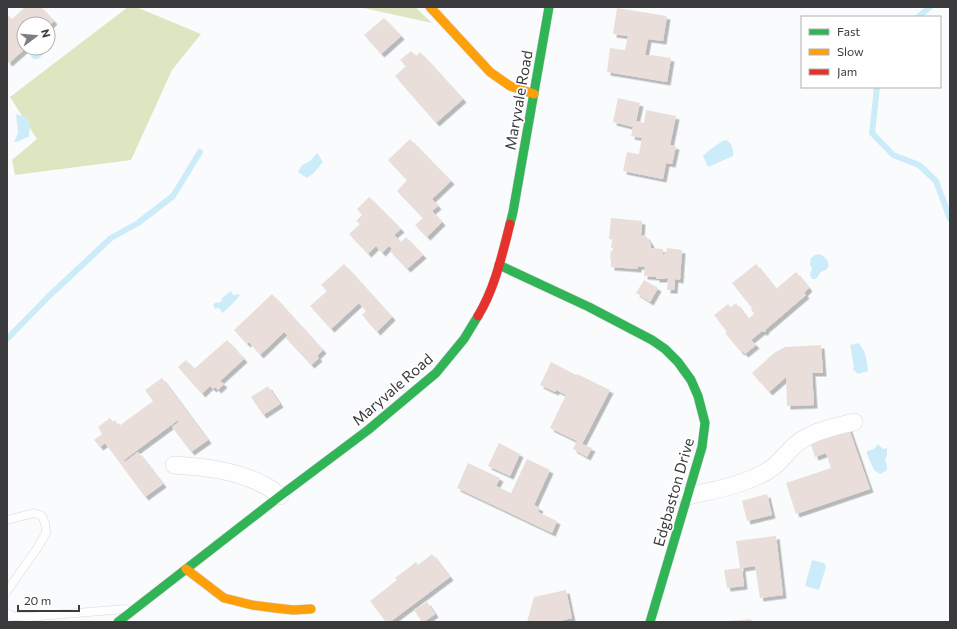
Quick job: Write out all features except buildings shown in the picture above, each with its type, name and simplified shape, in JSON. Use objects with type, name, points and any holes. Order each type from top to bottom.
[{"type":"street","points":[[430,7],[490,72],[510,86],[534,94]]},
{"type":"street","name":"Maryvale Road","points":[[118,622],[280,496],[368,430],[436,374],[464,339],[485,304],[500,265],[513,212],[549,7]]},
{"type":"street","name":"Edgbaston Drive","points":[[500,265],[589,307],[652,340],[665,349],[678,362],[691,380],[698,396],[705,424],[702,447],[650,622]]},
{"type":"street","points":[[688,496],[732,485],[757,476],[770,469],[796,444],[809,436],[854,422]]},
{"type":"street","points":[[174,465],[203,467],[234,473],[264,484],[280,496]]},
{"type":"street","points":[[186,569],[224,598],[291,616],[311,609]]},
{"type":"lane","points":[[7,520],[34,512],[42,516],[45,523],[46,533],[7,591]]},
{"type":"lane","points":[[7,613],[12,616],[28,617],[135,609]]},
{"type":"green space","points":[[128,7],[136,7],[201,34],[172,70],[131,160],[15,175],[12,160],[37,139],[10,97]]},
{"type":"green space","points":[[359,7],[415,7],[432,23]]},
{"type":"water","points":[[31,56],[41,56],[36,59],[32,58]]},
{"type":"water","points":[[16,114],[26,117],[30,124],[29,137],[14,142],[18,133]]},
{"type":"water","points":[[726,140],[732,146],[733,156],[708,167],[703,156]]},
{"type":"water","points":[[317,153],[323,162],[314,173],[307,178],[298,172],[302,165],[310,161]]},
{"type":"water","points":[[819,254],[826,258],[829,265],[826,270],[820,272],[816,279],[812,279],[810,275],[812,269],[810,264],[811,258]]},
{"type":"water","points":[[231,291],[233,295],[240,294],[237,299],[223,313],[219,308],[215,309],[213,305],[216,302],[219,303],[222,298]]},
{"type":"water","points":[[858,343],[861,346],[867,360],[868,371],[858,374],[853,369],[854,366],[850,345]]},
{"type":"water","points":[[878,444],[883,449],[887,448],[885,460],[887,470],[880,474],[874,470],[867,454],[867,451],[874,449]]},
{"type":"water","points":[[812,560],[824,563],[826,567],[819,590],[805,586]]},
{"type":"waterway","points":[[919,16],[930,7]]},
{"type":"waterway","points":[[877,88],[872,133],[893,155],[919,165],[936,181],[950,219]]},
{"type":"waterway","points":[[7,339],[48,297],[111,238],[138,223],[173,196],[200,152]]},
{"type":"traffic: fast","points":[[510,224],[549,7]]},
{"type":"traffic: fast","points":[[499,265],[589,307],[652,340],[665,349],[678,362],[691,380],[698,396],[705,423],[702,447],[650,622]]},
{"type":"traffic: fast","points":[[118,622],[280,496],[368,430],[436,373],[464,339],[478,316]]},
{"type":"traffic: slow","points":[[430,7],[490,72],[510,86],[534,94]]},
{"type":"traffic: slow","points":[[186,569],[224,598],[252,605],[275,608],[293,610],[311,609]]},
{"type":"traffic: jam","points":[[478,316],[493,283],[510,224]]}]
